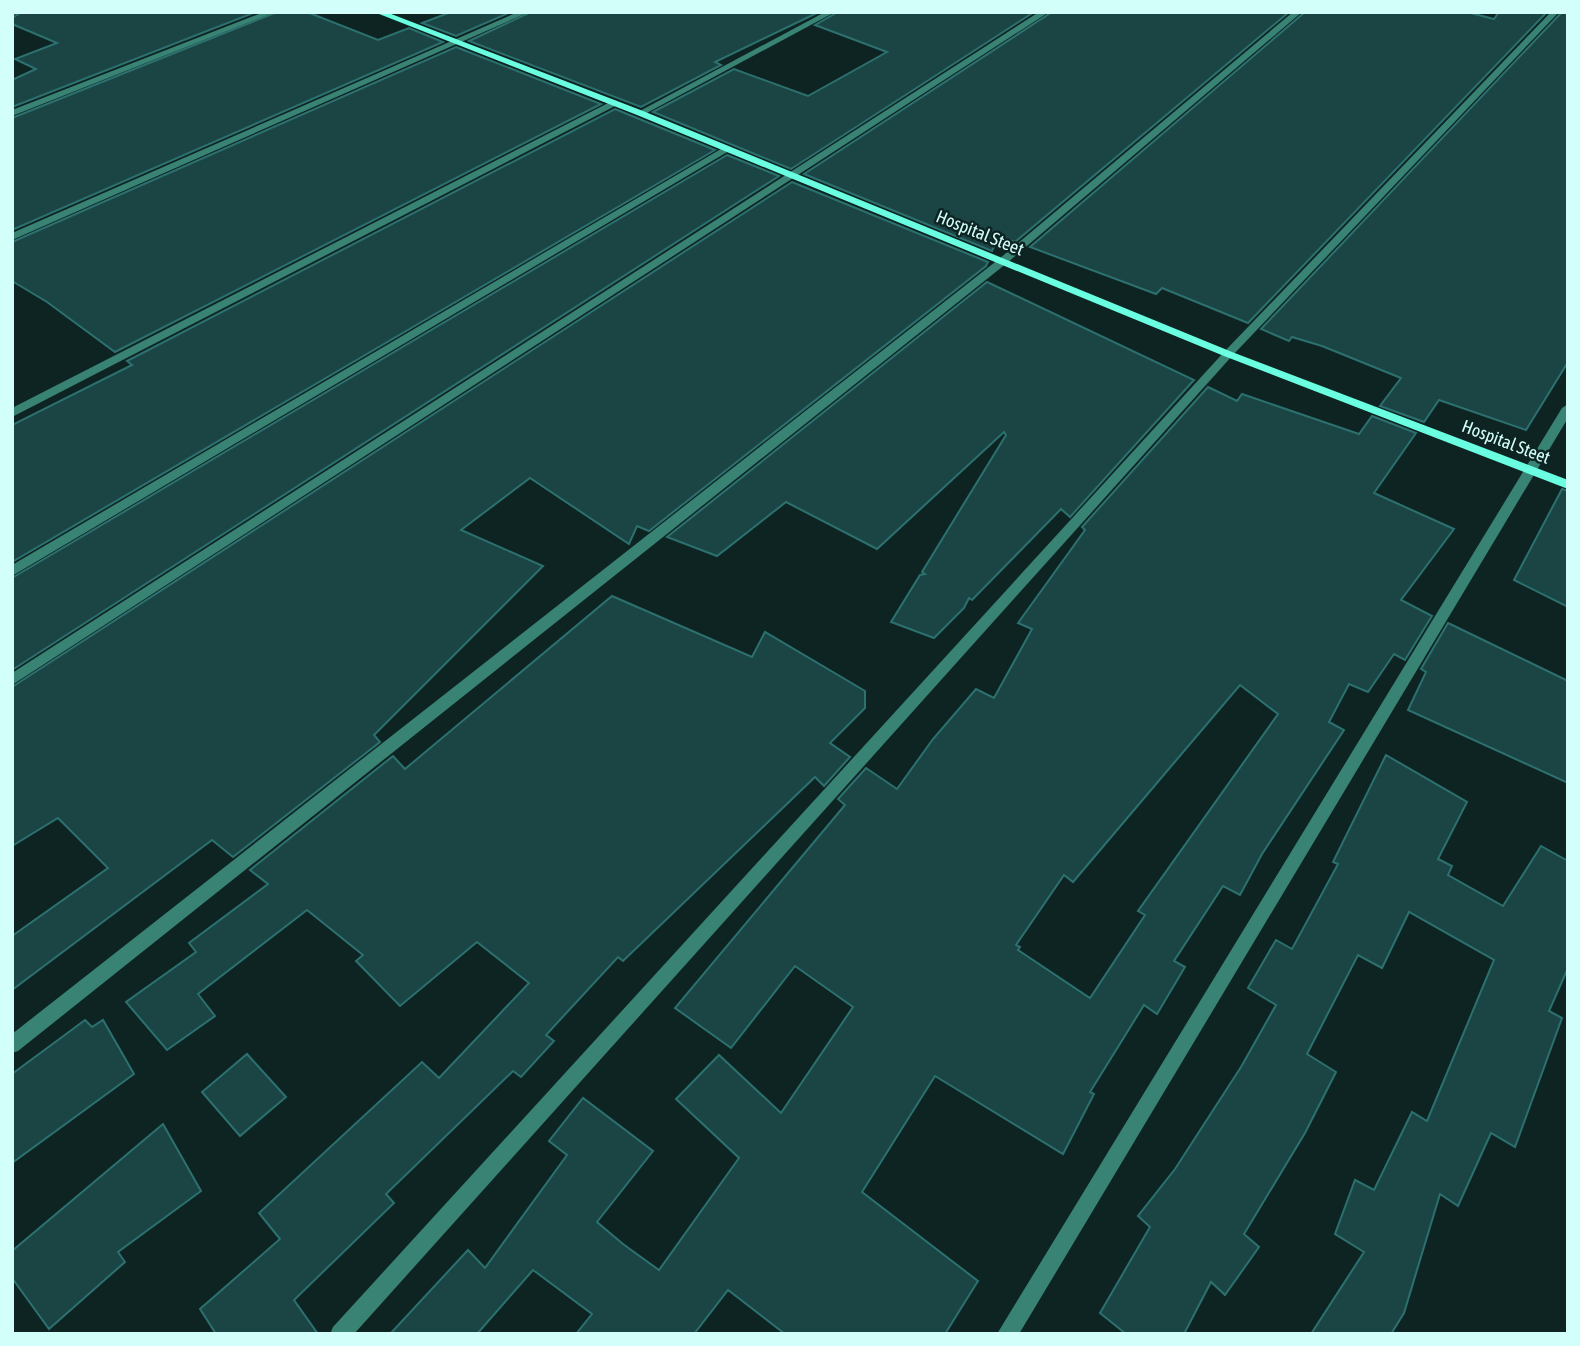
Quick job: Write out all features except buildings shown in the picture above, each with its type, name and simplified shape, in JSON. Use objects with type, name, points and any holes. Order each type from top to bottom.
[{"type":"street","points":[[12,113],[271,12]]},
{"type":"street","name":"Hospital Steet","points":[[378,12],[640,113],[1228,354],[1568,485]]},
{"type":"street","points":[[12,237],[526,12]]},
{"type":"street","points":[[640,113],[831,12]]},
{"type":"street","points":[[12,680],[1045,12]]},
{"type":"street","points":[[12,1045],[1003,261],[1298,12]]},
{"type":"street","points":[[340,1334],[1228,354],[1555,12]]},
{"type":"street","points":[[12,413],[614,103]]},
{"type":"street","points":[[12,571],[726,149]]},
{"type":"street","points":[[1007,1334],[1568,408]]}]
